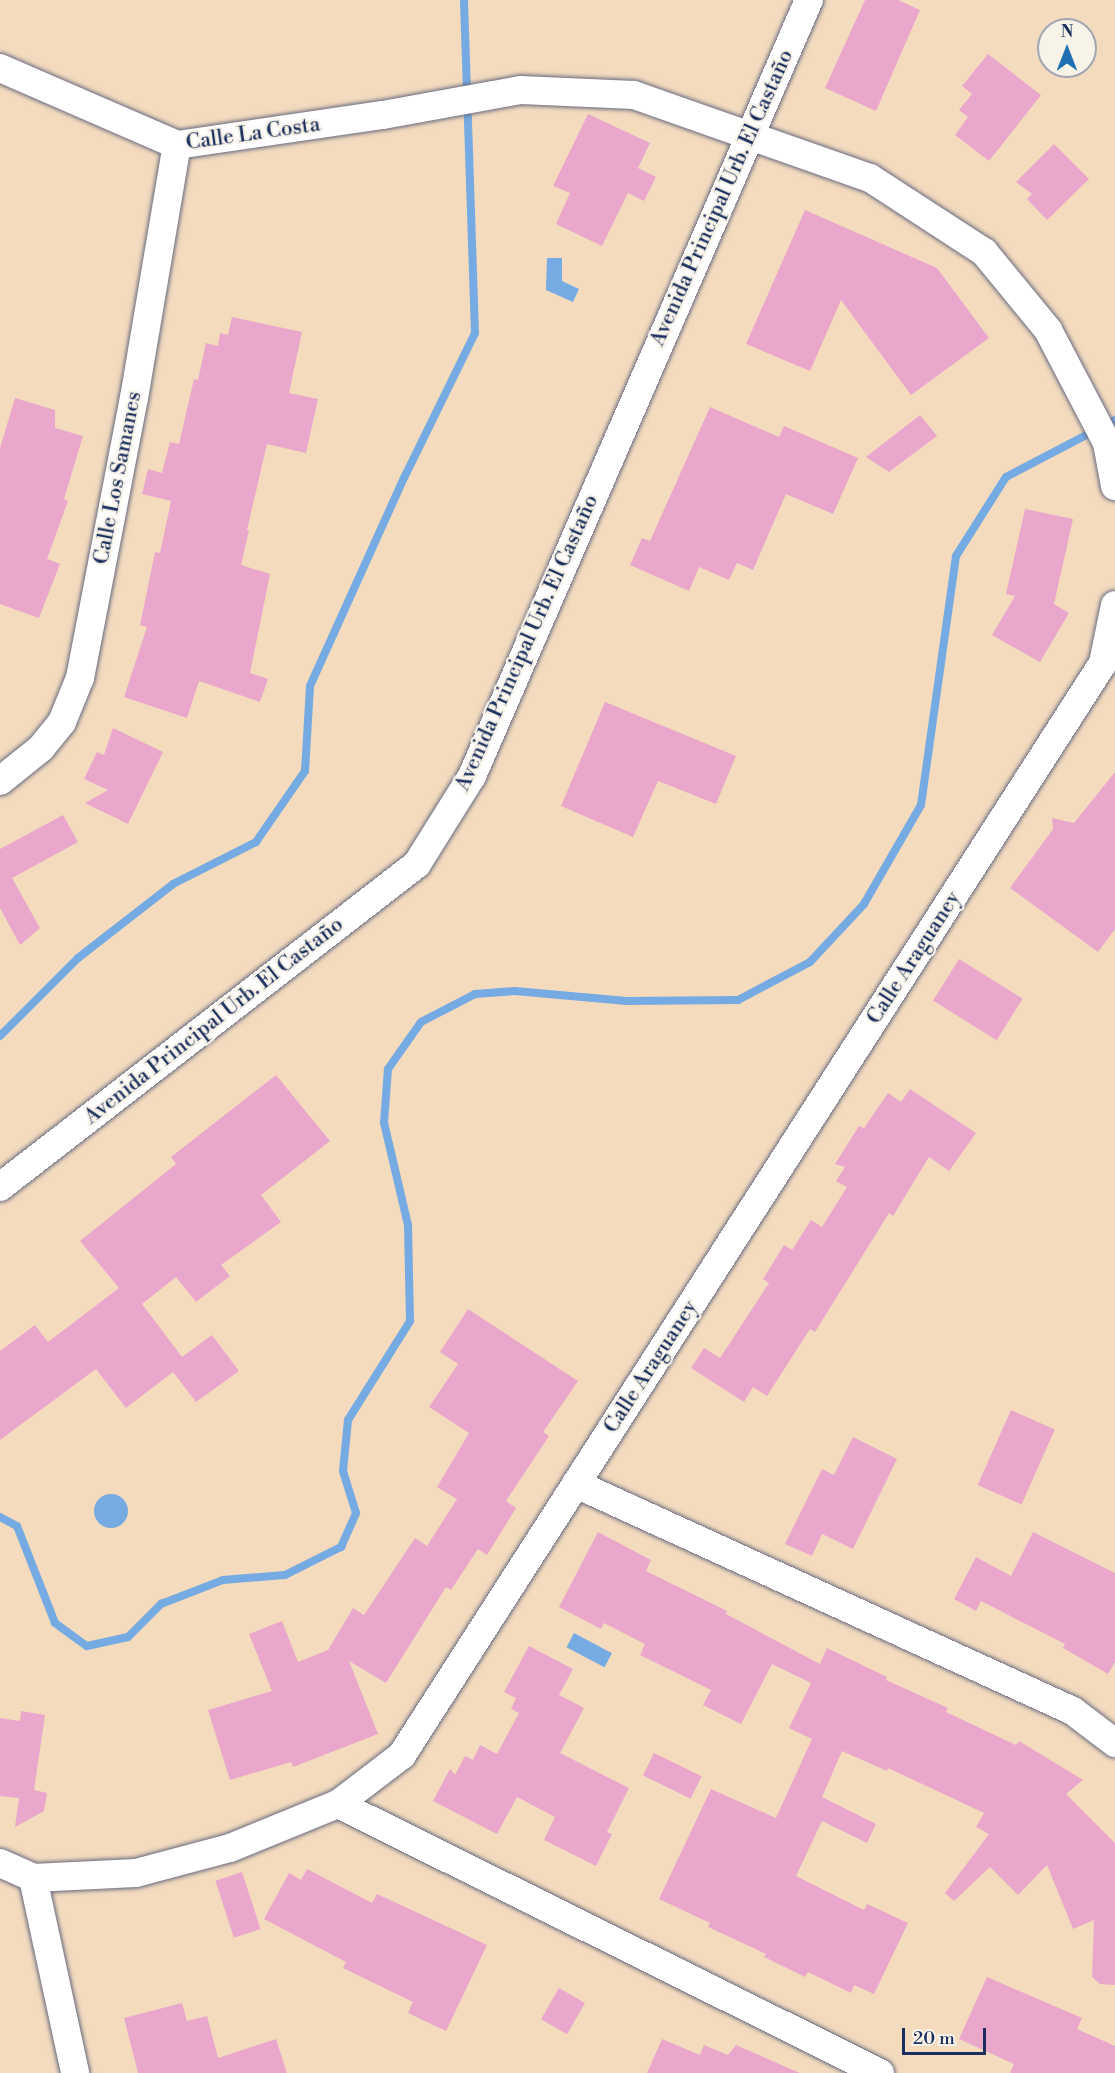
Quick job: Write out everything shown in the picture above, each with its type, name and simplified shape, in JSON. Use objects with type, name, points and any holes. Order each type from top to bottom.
[{"type":"street","name":"Avenida Principal Urb. El Castaño","points":[[0,1187],[417,864],[472,776],[809,0]]},
{"type":"street","name":"Calle La Costa","points":[[0,68],[177,145],[521,90],[634,95],[870,178],[984,252],[1048,330],[1107,442],[1115,486]]},
{"type":"street","name":"Calle Los Samanes","points":[[0,781],[41,748],[62,722],[80,678],[134,399],[177,145]]},
{"type":"street","name":"Calle Araguaney","points":[[0,1863],[33,1878],[136,1873],[230,1848],[338,1804],[402,1755],[1102,663],[1115,605]]},
{"type":"street","points":[[576,1484],[1073,1711],[1115,1743]]},
{"type":"street","points":[[338,1804],[880,2073]]},
{"type":"street","points":[[33,1878],[75,2073]]},
{"type":"water","points":[[547,258],[562,258],[562,281],[579,289],[573,302],[546,290]]},
{"type":"water","points":[[111,1494],[123,1499],[128,1511],[123,1523],[111,1528],[99,1523],[94,1511],[99,1499]]},
{"type":"water","points":[[574,1633],[612,1653],[604,1667],[566,1647]]},
{"type":"building","points":[[865,0],[898,0],[920,10],[876,111],[825,88]]},
{"type":"building","points":[[988,54],[1041,95],[989,161],[955,135],[968,117],[959,110],[972,94],[962,86]]},
{"type":"building","points":[[588,114],[650,143],[638,168],[656,177],[644,201],[628,193],[602,246],[556,224],[570,193],[553,186]]},
{"type":"building","points":[[1054,144],[1089,179],[1047,220],[1027,199],[1032,194],[1016,182]]},
{"type":"building","points":[[805,210],[937,268],[989,338],[911,395],[841,300],[810,371],[746,344]]},
{"type":"building","points":[[232,317],[302,332],[289,393],[318,399],[306,453],[267,444],[247,530],[249,530],[241,565],[270,574],[250,673],[268,679],[260,702],[199,681],[187,718],[124,697],[147,627],[140,625],[155,552],[160,553],[171,501],[142,494],[148,469],[162,473],[170,442],[179,444],[194,379],[198,380],[206,343],[218,346],[220,333],[228,335]]},
{"type":"building","points":[[15,398],[55,410],[55,428],[83,436],[64,499],[68,501],[47,559],[60,564],[39,618],[0,604],[0,448]]},
{"type":"building","points":[[710,407],[779,437],[784,426],[858,458],[833,514],[786,494],[753,570],[737,563],[729,580],[699,567],[689,591],[630,565],[642,538],[650,541]]},
{"type":"building","points":[[920,415],[937,436],[889,472],[866,457]]},
{"type":"building","points":[[1025,509],[1073,519],[1054,604],[1069,613],[1040,662],[992,635],[1015,596],[1006,594]]},
{"type":"building","points":[[605,702],[736,756],[716,804],[658,781],[633,837],[561,806]]},
{"type":"building","points":[[113,728],[163,752],[128,824],[85,803],[108,790],[84,779],[97,752],[104,755]]},
{"type":"building","points":[[1115,772],[1115,929],[1098,952],[1010,888],[1053,829],[1052,818],[1074,823]]},
{"type":"building","points":[[63,815],[78,842],[12,878],[40,928],[20,945],[0,908],[0,849]]},
{"type":"building","points":[[959,959],[1023,999],[997,1040],[933,1001]]},
{"type":"building","points":[[276,1075],[330,1141],[261,1195],[281,1222],[221,1265],[230,1276],[196,1302],[176,1277],[142,1304],[182,1357],[212,1335],[239,1371],[196,1402],[173,1372],[126,1408],[96,1369],[0,1440],[0,1351],[35,1325],[48,1342],[119,1288],[80,1241],[176,1164],[171,1157]]},
{"type":"building","points":[[910,1089],[976,1133],[949,1171],[929,1157],[893,1216],[889,1213],[815,1332],[810,1329],[767,1396],[753,1387],[744,1402],[691,1368],[704,1348],[720,1358],[769,1283],[763,1279],[784,1245],[792,1250],[811,1220],[822,1227],[847,1187],[836,1181],[845,1167],[835,1164],[859,1126],[864,1128],[888,1093],[901,1102]]},
{"type":"building","points":[[468,1309],[578,1381],[543,1432],[549,1436],[506,1501],[516,1508],[487,1555],[478,1549],[451,1590],[446,1587],[386,1683],[349,1661],[378,1734],[293,1767],[291,1762],[230,1780],[208,1710],[272,1691],[249,1634],[282,1621],[298,1662],[328,1650],[353,1608],[364,1615],[415,1538],[427,1546],[457,1499],[437,1487],[469,1433],[429,1407],[458,1364],[440,1352]]},
{"type":"building","points":[[1011,1410],[1055,1430],[1021,1504],[978,1485]]},
{"type":"building","points":[[853,1437],[897,1459],[853,1549],[822,1534],[812,1556],[785,1544],[822,1469],[834,1475]]},
{"type":"building","points":[[598,1532],[651,1560],[646,1571],[727,1611],[726,1614],[820,1664],[827,1648],[887,1677],[886,1680],[948,1708],[946,1712],[1016,1745],[1019,1741],[1083,1780],[1066,1794],[1115,1843],[1115,1985],[1100,1984],[1092,1977],[1094,1920],[1073,1929],[1047,1865],[1018,1895],[990,1867],[954,1901],[945,1893],[989,1834],[976,1827],[984,1813],[888,1768],[887,1771],[842,1751],[822,1797],[876,1824],[867,1843],[822,1821],[796,1876],[864,1910],[867,1904],[908,1923],[874,1994],[854,1985],[851,1993],[808,1972],[805,1977],[764,1957],[766,1954],[708,1927],[710,1923],[659,1899],[711,1789],[776,1818],[812,1739],[789,1728],[811,1683],[772,1664],[741,1724],[703,1705],[711,1690],[640,1655],[645,1644],[604,1623],[601,1629],[559,1607]]},
{"type":"building","points":[[1033,1532],[1115,1573],[1115,1662],[1108,1674],[1063,1648],[1065,1644],[981,1601],[976,1611],[954,1599],[976,1557],[1011,1576]]},
{"type":"building","points":[[529,1646],[573,1669],[559,1695],[584,1708],[560,1753],[629,1788],[607,1832],[612,1834],[596,1866],[544,1840],[555,1817],[517,1797],[497,1834],[433,1801],[450,1769],[455,1775],[465,1756],[473,1760],[480,1745],[497,1754],[519,1713],[511,1709],[516,1698],[504,1692]]},
{"type":"building","points":[[21,1711],[45,1715],[34,1790],[47,1793],[44,1811],[15,1827],[19,1798],[0,1796],[0,1718],[20,1721]]},
{"type":"building","points":[[654,1753],[702,1776],[691,1799],[643,1775]]},
{"type":"building","points":[[307,1869],[372,1903],[377,1894],[487,1945],[446,2031],[408,2013],[413,2002],[343,1968],[346,1962],[264,1919],[289,1873],[301,1880]]},
{"type":"building","points":[[242,1872],[261,1929],[234,1938],[215,1881]]},
{"type":"building","points":[[987,1977],[1082,2018],[1077,2029],[1115,2046],[1115,2073],[1010,2073],[1014,2064],[959,2039]]},
{"type":"building","points":[[559,1988],[585,2003],[567,2034],[541,2019]]},
{"type":"building","points":[[182,2003],[187,2021],[207,2016],[218,2058],[276,2039],[287,2073],[138,2073],[124,2018]]},
{"type":"building","points":[[662,2039],[700,2055],[704,2045],[728,2055],[736,2045],[800,2073],[647,2073]]},
{"type":"waterway","points":[[0,1036],[78,958],[173,884],[256,842],[305,771],[310,686],[404,478],[475,333],[464,0]]},
{"type":"waterway","points":[[0,1517],[17,1526],[55,1623],[87,1646],[128,1637],[161,1604],[223,1580],[285,1575],[341,1547],[356,1513],[343,1471],[348,1420],[410,1321],[408,1225],[384,1123],[388,1069],[421,1022],[475,994],[515,991],[627,1001],[738,1000],[810,962],[864,904],[921,805],[956,556],[1006,477],[1115,420]]}]
